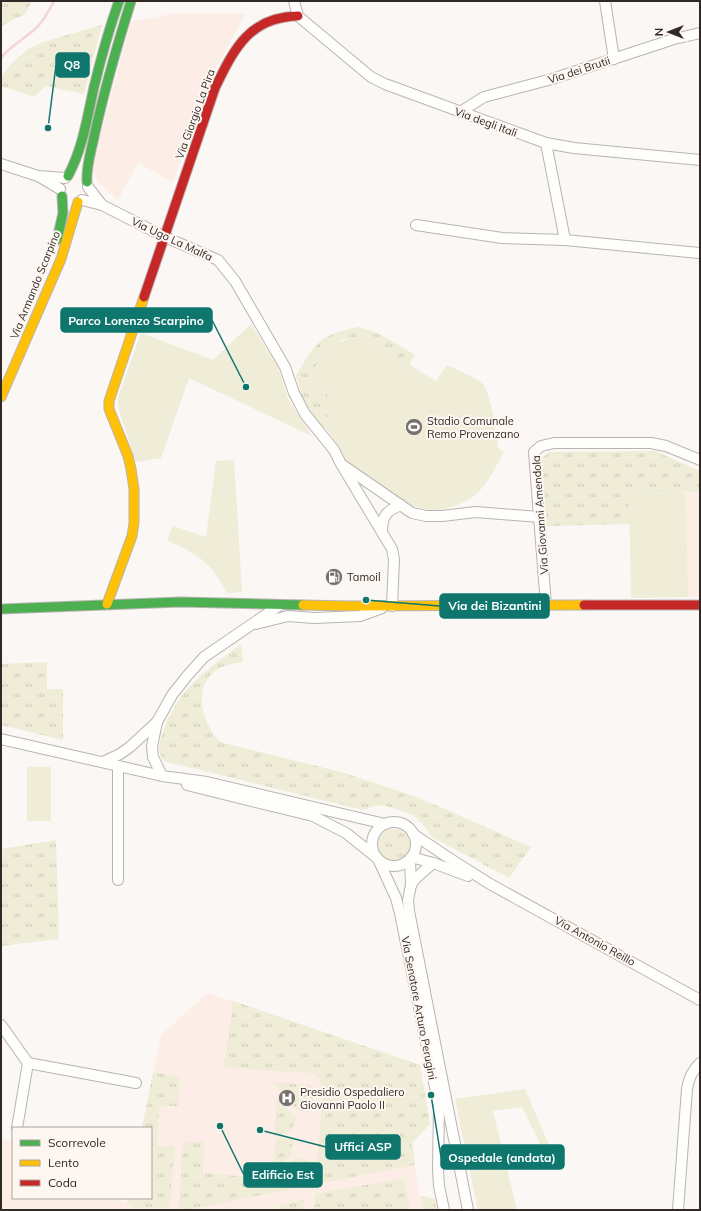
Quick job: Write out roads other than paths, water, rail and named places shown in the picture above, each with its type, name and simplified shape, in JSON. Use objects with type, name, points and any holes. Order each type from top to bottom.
[{"type":"street","points":[[61,192],[60,186],[76,161],[94,86],[119,1]]},
{"type":"street","points":[[38,176],[61,192],[67,201],[71,203],[80,201],[88,193],[87,167],[120,32],[131,1]]},
{"type":"street","points":[[294,1],[298,16]]},
{"type":"street","points":[[605,1],[614,59]]},
{"type":"street","name":"Via Giorgio La Pira","points":[[107,604],[132,536],[134,523],[134,489],[131,469],[128,456],[112,418],[109,401],[215,88],[227,62],[240,43],[255,28],[272,19],[287,15],[298,16]]},
{"type":"street","name":"Via degli Itali","points":[[298,16],[371,77],[385,84],[546,143],[574,148],[700,160]]},
{"type":"street","name":"Via dei Brutii","points":[[460,112],[484,97],[552,79],[674,39],[700,33]]},
{"type":"street","points":[[546,143],[565,240]]},
{"type":"street","points":[[1,164],[38,176],[67,177],[77,175],[84,179],[88,185]]},
{"type":"street","name":"Via Ugo La Malfa","points":[[88,185],[102,205]]},
{"type":"street","name":"Via Armando Scarpino","points":[[54,248],[64,212],[61,192]]},
{"type":"street","name":"Via Ugo La Malfa","points":[[80,201],[102,205],[165,237],[218,260],[235,281],[285,367],[294,393],[305,414],[334,450],[392,549],[394,560],[389,606]]},
{"type":"street","name":"Via Armando Scarpino","points":[[1,396],[61,259],[80,201]]},
{"type":"street","points":[[416,225],[502,238],[565,240],[699,253]]},
{"type":"street","name":"Via Giovanni Amendola","points":[[546,605],[534,452],[540,446],[554,443],[651,443],[666,446],[700,460]]},
{"type":"street","points":[[341,464],[412,513],[426,516],[442,516],[476,512],[539,517]]},
{"type":"street","points":[[382,532],[382,522],[385,516],[391,509],[401,505]]},
{"type":"street","points":[[1,609],[180,602],[389,606],[700,605]]},
{"type":"street","points":[[250,625],[259,615],[259,611],[254,603]]},
{"type":"street","points":[[284,605],[288,616]]},
{"type":"street","points":[[103,762],[120,754],[130,747],[157,722],[172,696],[204,657],[250,625],[284,605]]},
{"type":"street","points":[[250,625],[288,616],[314,618],[360,616],[389,606]]},
{"type":"street","points":[[157,722],[152,746],[153,757],[162,776]]},
{"type":"street","name":"Via Senatore Arturo Perugini","points":[[1,739],[162,776],[206,782],[384,824]]},
{"type":"street","points":[[118,766],[118,880]]},
{"type":"street","name":"Via Senatore Arturo Perugini","points":[[162,776],[191,786],[313,816],[346,833],[377,858],[394,893],[400,913],[439,1107],[439,1186],[444,1210]]},
{"type":"street","points":[[398,822],[404,824],[413,834],[416,846],[410,858],[405,863],[393,866],[388,865],[377,858],[372,845],[373,839],[375,833],[384,824],[398,822]]},
{"type":"street","name":"Via Antonio Reillo","points":[[413,834],[490,884],[700,1000]]},
{"type":"street","name":"Via Senatore Arturo Perugini","points":[[410,858],[411,885],[408,900],[409,911],[468,1210]]},
{"type":"street","name":"Via Antonio Reillo","points":[[410,858],[433,863],[490,884]]},
{"type":"street","points":[[411,885],[415,879],[433,863]]},
{"type":"street","points":[[1,1025],[28,1063],[136,1083]]},
{"type":"street","points":[[17,1127],[28,1063]]},
{"type":"street","points":[[678,1210],[688,1080],[693,1070],[700,1063]]},
{"type":"street","points":[[438,1159],[442,1153],[450,1150],[454,1153],[458,1162]]},
{"type":"waterway","points":[[1,58],[38,26],[46,16],[54,1]]},
{"type":"place","name":"Q8","points":[[48,128]]},
{"type":"place","name":"Parco Lorenzo Scarpino","points":[[246,387]]},
{"type":"place","name":"Stadio Comunale Remo Provenzano","points":[[414,427]]},
{"type":"place","name":"Tamoil","points":[[334,577]]},
{"type":"place","name":"Via dei Bizantini","points":[[366,600]]},
{"type":"place","name":"Ospedale (andata)","points":[[431,1095]]},
{"type":"place","name":"Presidio Ospedaliero Giovanni Paolo II","points":[[287,1098]]},
{"type":"place","name":"Edificio Est","points":[[220,1126]]},
{"type":"place","name":"Uffici ASP","points":[[260,1130]]}]
